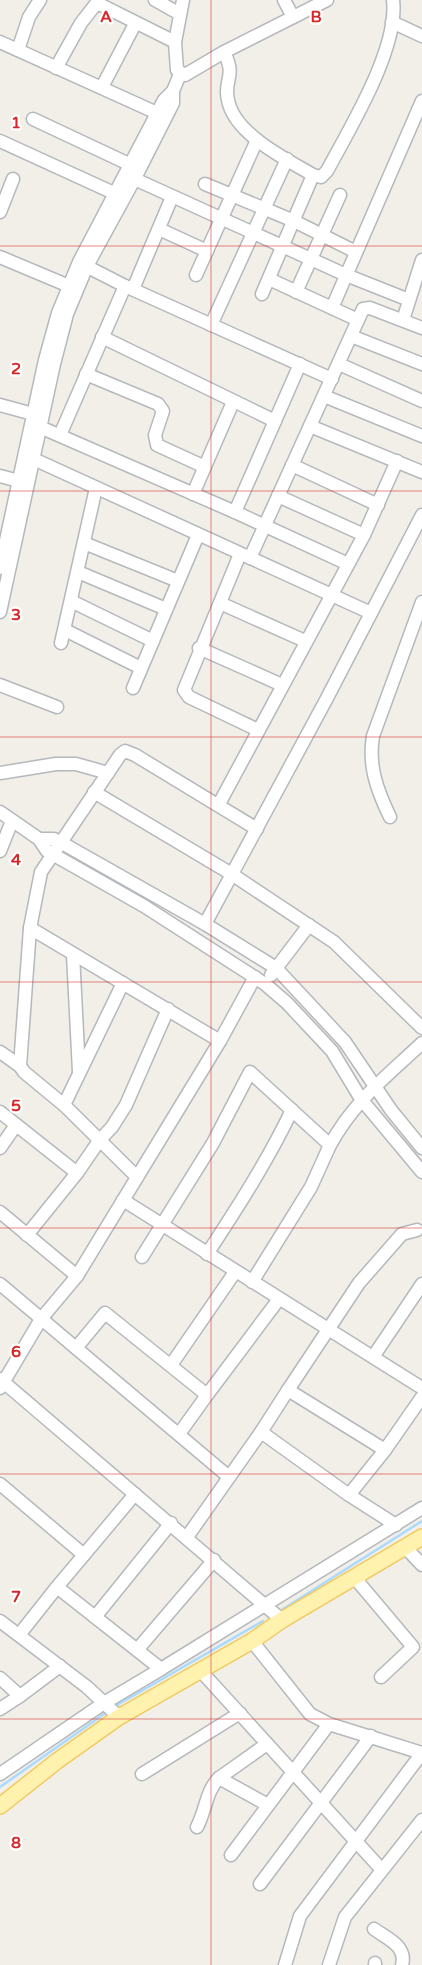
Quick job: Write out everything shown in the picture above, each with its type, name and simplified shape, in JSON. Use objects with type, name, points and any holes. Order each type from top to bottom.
[{"type":"main road","points":[[0,1806],[57,1761],[120,1717],[252,1641],[282,1620],[422,1537]]},
{"type":"street","points":[[18,50],[29,17],[40,0]]},
{"type":"street","points":[[154,0],[180,14]]},
{"type":"street","points":[[35,421],[83,264],[116,194],[173,103],[173,91],[180,74],[175,64],[175,42],[183,0]]},
{"type":"street","points":[[284,0],[293,17]]},
{"type":"street","points":[[180,74],[190,73],[224,52],[327,0]]},
{"type":"street","points":[[224,52],[231,71],[227,90],[229,105],[244,128],[257,140],[318,177],[324,175],[354,120],[385,50],[392,22],[393,0]]},
{"type":"street","points":[[56,68],[81,23],[98,1],[135,24],[175,42]]},
{"type":"street","points":[[392,22],[422,36]]},
{"type":"street","points":[[102,87],[135,24]]},
{"type":"street","points":[[0,42],[157,113]]},
{"type":"street","points":[[0,612],[51,336],[69,286],[83,264],[130,173],[157,113],[164,100],[173,91]]},
{"type":"street","points":[[332,308],[422,101]]},
{"type":"street","points":[[33,119],[172,197],[346,275],[410,300]]},
{"type":"street","points":[[196,275],[257,140]]},
{"type":"street","points":[[0,141],[116,194]]},
{"type":"street","points":[[212,325],[287,159]]},
{"type":"street","points":[[262,294],[313,175]]},
{"type":"street","points":[[1,208],[14,179]]},
{"type":"street","points":[[206,184],[294,221],[356,252]]},
{"type":"street","points":[[296,292],[340,195]]},
{"type":"street","points":[[60,434],[102,337],[159,228],[172,197]]},
{"type":"street","points":[[159,228],[207,251]]},
{"type":"street","points":[[0,257],[69,286]]},
{"type":"street","points":[[403,320],[422,260]]},
{"type":"street","points":[[83,264],[129,288],[332,379]]},
{"type":"street","points":[[268,279],[358,320]]},
{"type":"street","points":[[258,730],[185,694],[184,686],[199,648],[245,556],[265,525],[358,320],[366,308],[422,328]]},
{"type":"street","points":[[351,336],[422,364]]},
{"type":"street","points":[[102,337],[275,421]]},
{"type":"street","points":[[236,512],[300,364]]},
{"type":"street","points":[[339,364],[422,400]]},
{"type":"street","points":[[86,374],[158,404],[163,411],[155,435],[157,444],[205,467]]},
{"type":"street","points":[[324,396],[422,436]]},
{"type":"street","points":[[193,494],[233,402]]},
{"type":"street","points":[[0,405],[348,564]]},
{"type":"street","points":[[310,426],[422,472]]},
{"type":"street","points":[[0,568],[19,481],[29,457]]},
{"type":"street","points":[[29,457],[198,536],[371,613]]},
{"type":"street","points":[[219,804],[305,641],[364,535],[397,461]]},
{"type":"street","points":[[292,465],[378,505]]},
{"type":"street","points":[[0,476],[19,481]]},
{"type":"street","points":[[61,643],[96,488]]},
{"type":"street","points":[[278,496],[364,535]]},
{"type":"street","points":[[205,924],[230,873],[257,829],[422,515]]},
{"type":"street","points":[[133,688],[198,536]]},
{"type":"street","points":[[84,543],[178,581]]},
{"type":"street","points":[[78,572],[166,610]]},
{"type":"street","points":[[71,601],[153,641]]},
{"type":"street","points":[[390,817],[372,772],[370,754],[373,736],[422,602]]},
{"type":"street","points":[[220,603],[305,641]]},
{"type":"street","points":[[65,630],[141,668]]},
{"type":"street","points":[[199,648],[282,686]]},
{"type":"street","points":[[0,685],[57,707]]},
{"type":"street","points":[[20,1066],[30,928],[41,872],[54,856],[94,792],[120,755],[125,751],[129,752],[219,804],[257,829]]},
{"type":"street","points":[[0,773],[56,764],[76,764],[108,773]]},
{"type":"street","points":[[94,792],[230,873],[334,942],[422,1028]]},
{"type":"street","points":[[0,812],[39,839],[47,852],[144,906],[260,981],[287,1003],[332,1051],[361,1100],[422,1172]]},
{"type":"street","points":[[0,851],[12,821]]},
{"type":"street","points":[[39,839],[54,839],[62,843],[205,924],[276,968],[345,1042],[374,1086],[422,1148]]},
{"type":"street","points":[[282,1620],[187,1537],[1,1383],[41,1319],[76,1276],[220,1041],[260,981],[276,968],[309,925]]},
{"type":"street","points":[[30,928],[220,1041]]},
{"type":"street","points":[[73,954],[79,1074]]},
{"type":"street","points":[[64,1105],[123,983]]},
{"type":"street","points":[[26,1235],[77,1173],[99,1140],[112,1127],[126,1105],[168,1009]]},
{"type":"street","points":[[252,1282],[311,1187],[330,1144],[344,1120],[374,1086],[422,1044]]},
{"type":"street","points":[[0,1052],[20,1066],[24,1072],[64,1105],[137,1177]]},
{"type":"street","points":[[142,1257],[212,1143],[250,1072],[330,1144]]},
{"type":"street","points":[[207,1254],[248,1192],[274,1147],[292,1110]]},
{"type":"street","points":[[0,1112],[77,1173]]},
{"type":"street","points":[[0,1148],[16,1125]]},
{"type":"street","points":[[123,1200],[422,1388]]},
{"type":"street","points":[[0,1212],[76,1276]]},
{"type":"street","points":[[187,1537],[261,1432],[359,1282],[402,1234],[417,1230]]},
{"type":"street","points":[[171,1365],[235,1272]]},
{"type":"street","points":[[0,1284],[230,1477]]},
{"type":"street","points":[[373,1357],[417,1304],[422,1284]]},
{"type":"street","points":[[179,1434],[279,1299]]},
{"type":"street","points":[[76,1348],[105,1313],[207,1395]]},
{"type":"street","points":[[288,1390],[385,1450]]},
{"type":"street","points":[[349,1495],[385,1450],[422,1397]]},
{"type":"street","points":[[261,1432],[349,1495],[396,1524]]},
{"type":"street","points":[[0,1484],[84,1555]]},
{"type":"street","points":[[19,1635],[135,1494]]},
{"type":"street","points":[[0,1774],[104,1703],[266,1606],[422,1508]]},
{"type":"street","points":[[95,1617],[171,1524]]},
{"type":"street","points":[[405,1548],[422,1565]]},
{"type":"street","points":[[137,1650],[214,1560]]},
{"type":"street","points":[[354,1578],[413,1647],[381,1677]]},
{"type":"street","points":[[58,1587],[161,1669]]},
{"type":"street","points":[[0,1621],[60,1666],[120,1717]]},
{"type":"street","points":[[252,1641],[310,1714],[329,1724],[422,1753],[300,1916],[285,1965]]},
{"type":"street","points":[[0,1709],[60,1666]]},
{"type":"street","points":[[200,1670],[382,1870]]},
{"type":"street","points":[[0,1678],[20,1696]]},
{"type":"street","points":[[142,1774],[240,1713]]},
{"type":"street","points":[[231,1855],[329,1724]]},
{"type":"street","points":[[260,1884],[322,1804],[371,1736]]},
{"type":"street","points":[[197,1827],[204,1813],[211,1786],[219,1778],[267,1744]]},
{"type":"street","points":[[219,1778],[268,1805]]},
{"type":"street","points":[[329,1965],[344,1916],[422,1820]]},
{"type":"street","points":[[374,1929],[400,1947],[404,1957],[402,1965]]},
{"type":"waterway","points":[[283,1609],[422,1521]]},
{"type":"waterway","points":[[117,1705],[263,1621]]},
{"type":"waterway","points":[[0,1787],[107,1712]]}]
